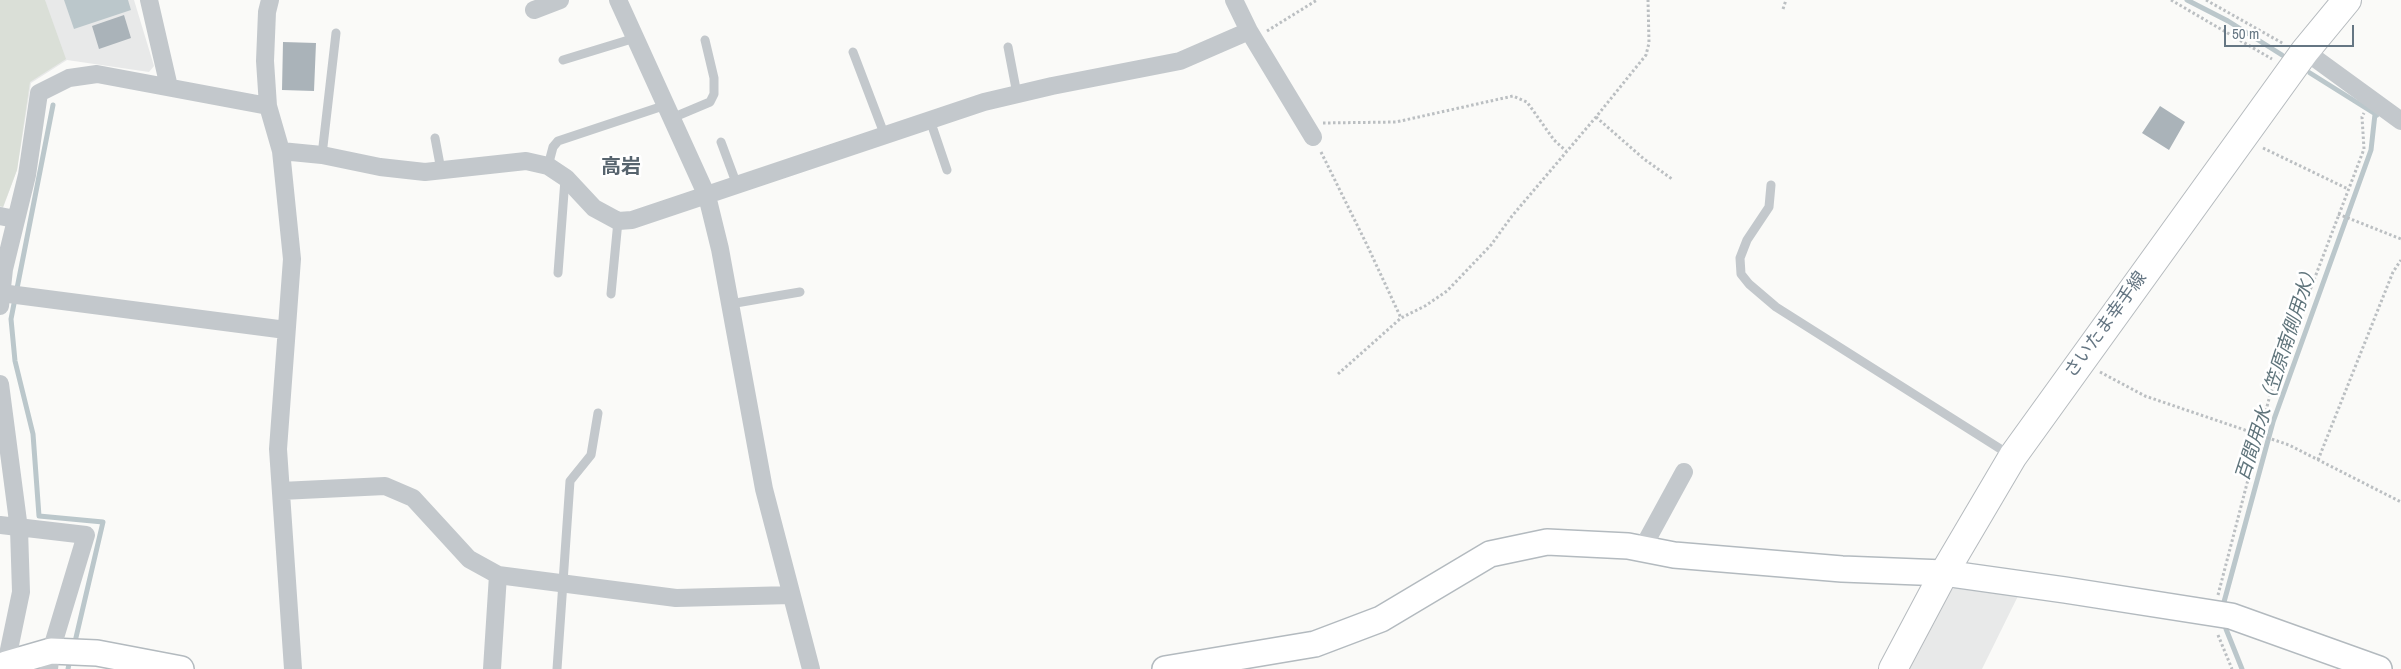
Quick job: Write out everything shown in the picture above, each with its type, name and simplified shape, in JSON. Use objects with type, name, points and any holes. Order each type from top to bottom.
[{"type":"main road","name":"さいたま幸手線","points":[[1893,669],[1944,573],[2013,456],[2080,360],[2303,54],[2347,0]]},
{"type":"street","points":[[149,0],[169,86]]},
{"type":"street","points":[[270,0],[267,12],[265,61],[268,106],[281,151],[292,259],[278,449],[293,669]]},
{"type":"street","points":[[534,10],[560,0]]},
{"type":"street","points":[[618,0],[707,196],[730,304],[764,489],[811,669]]},
{"type":"street","points":[[1234,0],[1252,35],[1309,131]]},
{"type":"street","points":[[281,151],[322,154],[380,167],[425,172],[526,162],[548,166],[566,178],[594,208],[618,221],[632,220],[984,102],[1180,61],[1252,35]]},
{"type":"street","points":[[2303,54],[2401,121]]},
{"type":"street","points":[[268,106],[97,74],[69,78],[39,93],[27,175],[8,217],[1,299],[286,330]]},
{"type":"street","points":[[0,384],[4,432],[19,529],[21,592],[3,666],[97,653],[181,669]]},
{"type":"street","points":[[1642,549],[1684,472]]},
{"type":"street","points":[[281,490],[386,486],[413,498],[469,559],[498,575],[676,598],[791,595]]},
{"type":"street","points":[[0,525],[19,529],[86,535],[50,660]]},
{"type":"street","points":[[1166,669],[1315,644],[1380,619],[1490,554],[1547,542],[1642,549],[1674,555],[1832,568],[1944,573],[2231,616],[2379,669]]},
{"type":"street","points":[[492,669],[498,575]]},
{"type":"lane","points":[[322,154],[336,33]]},
{"type":"lane","points":[[563,60],[635,38]]},
{"type":"lane","points":[[548,166],[553,147],[558,141],[710,102],[714,94],[714,78],[705,40]]},
{"type":"lane","points":[[1008,47],[1017,94]]},
{"type":"lane","points":[[853,52],[885,136]]},
{"type":"lane","points":[[930,120],[947,170]]},
{"type":"lane","points":[[435,138],[441,170]]},
{"type":"lane","points":[[721,142],[737,186]]},
{"type":"lane","points":[[558,274],[566,178]]},
{"type":"lane","points":[[1771,185],[1769,207],[1747,240],[1740,258],[1741,274],[1749,284],[1776,307],[2013,456]]},
{"type":"lane","points":[[611,294],[618,221]]},
{"type":"lane","points":[[730,304],[800,292]]},
{"type":"lane","points":[[556,669],[570,481],[591,455],[598,413]]},
{"type":"path","points":[[1252,35],[1317,0]]},
{"type":"path","points":[[1338,374],[1400,318],[1425,306],[1463,276],[1491,245],[1512,216],[1596,118],[1646,55],[1650,43],[1648,0]]},
{"type":"path","points":[[1783,9],[1786,0]]},
{"type":"path","points":[[2171,0],[2274,60]]},
{"type":"path","points":[[2206,0],[2303,54]]},
{"type":"path","points":[[1400,318],[1367,245],[1309,131],[1341,122],[1396,122],[1513,96],[1527,102],[1554,140],[1566,151]]},
{"type":"path","points":[[2232,669],[2218,634],[2214,614],[2258,435],[2270,395],[2364,149],[2362,117],[2372,100]]},
{"type":"path","points":[[1596,118],[1644,159],[1672,178]]},
{"type":"path","points":[[2243,137],[2348,189]]},
{"type":"path","points":[[2338,214],[2401,239]]},
{"type":"path","points":[[2318,460],[2394,272],[2401,260]]},
{"type":"path","points":[[2080,360],[2145,396],[2289,445],[2401,502]]},
{"type":"shaded area","points":[[0,0],[134,0],[154,66],[149,72],[67,60],[31,83],[17,170],[3,208],[0,208]]},
{"type":"shaded area","points":[[0,0],[45,0],[66,59],[30,82],[17,170],[3,207],[0,206]]},
{"type":"shaded area","points":[[64,0],[128,0],[131,10],[74,29]]},
{"type":"shaded area","points":[[1959,585],[2019,594],[1982,669],[1903,669],[1942,596]]},
{"type":"building","points":[[124,15],[131,38],[99,49],[92,26]]},
{"type":"building","points":[[283,42],[316,43],[314,91],[282,90]]},
{"type":"building","points":[[2160,106],[2185,122],[2169,150],[2142,133]]},
{"type":"waterway","points":[[2187,0],[2228,21],[2282,55]]},
{"type":"waterway","points":[[2310,73],[2377,115]]},
{"type":"waterway","points":[[53,105],[11,319],[15,361],[33,434],[39,516],[103,522],[74,646]]},
{"type":"waterway","name":"百間用水（笠原南側用水）","points":[[2224,608],[2224,602],[2273,422],[2371,150],[2375,114]]},
{"type":"waterway","name":"百間用水（笠原南側用水）","points":[[2225,621],[2226,629],[2242,669]]},
{"type":"waterway","points":[[68,669],[70,659]]},
{"type":"district","name":"高岩","points":[[621,168]]}]
